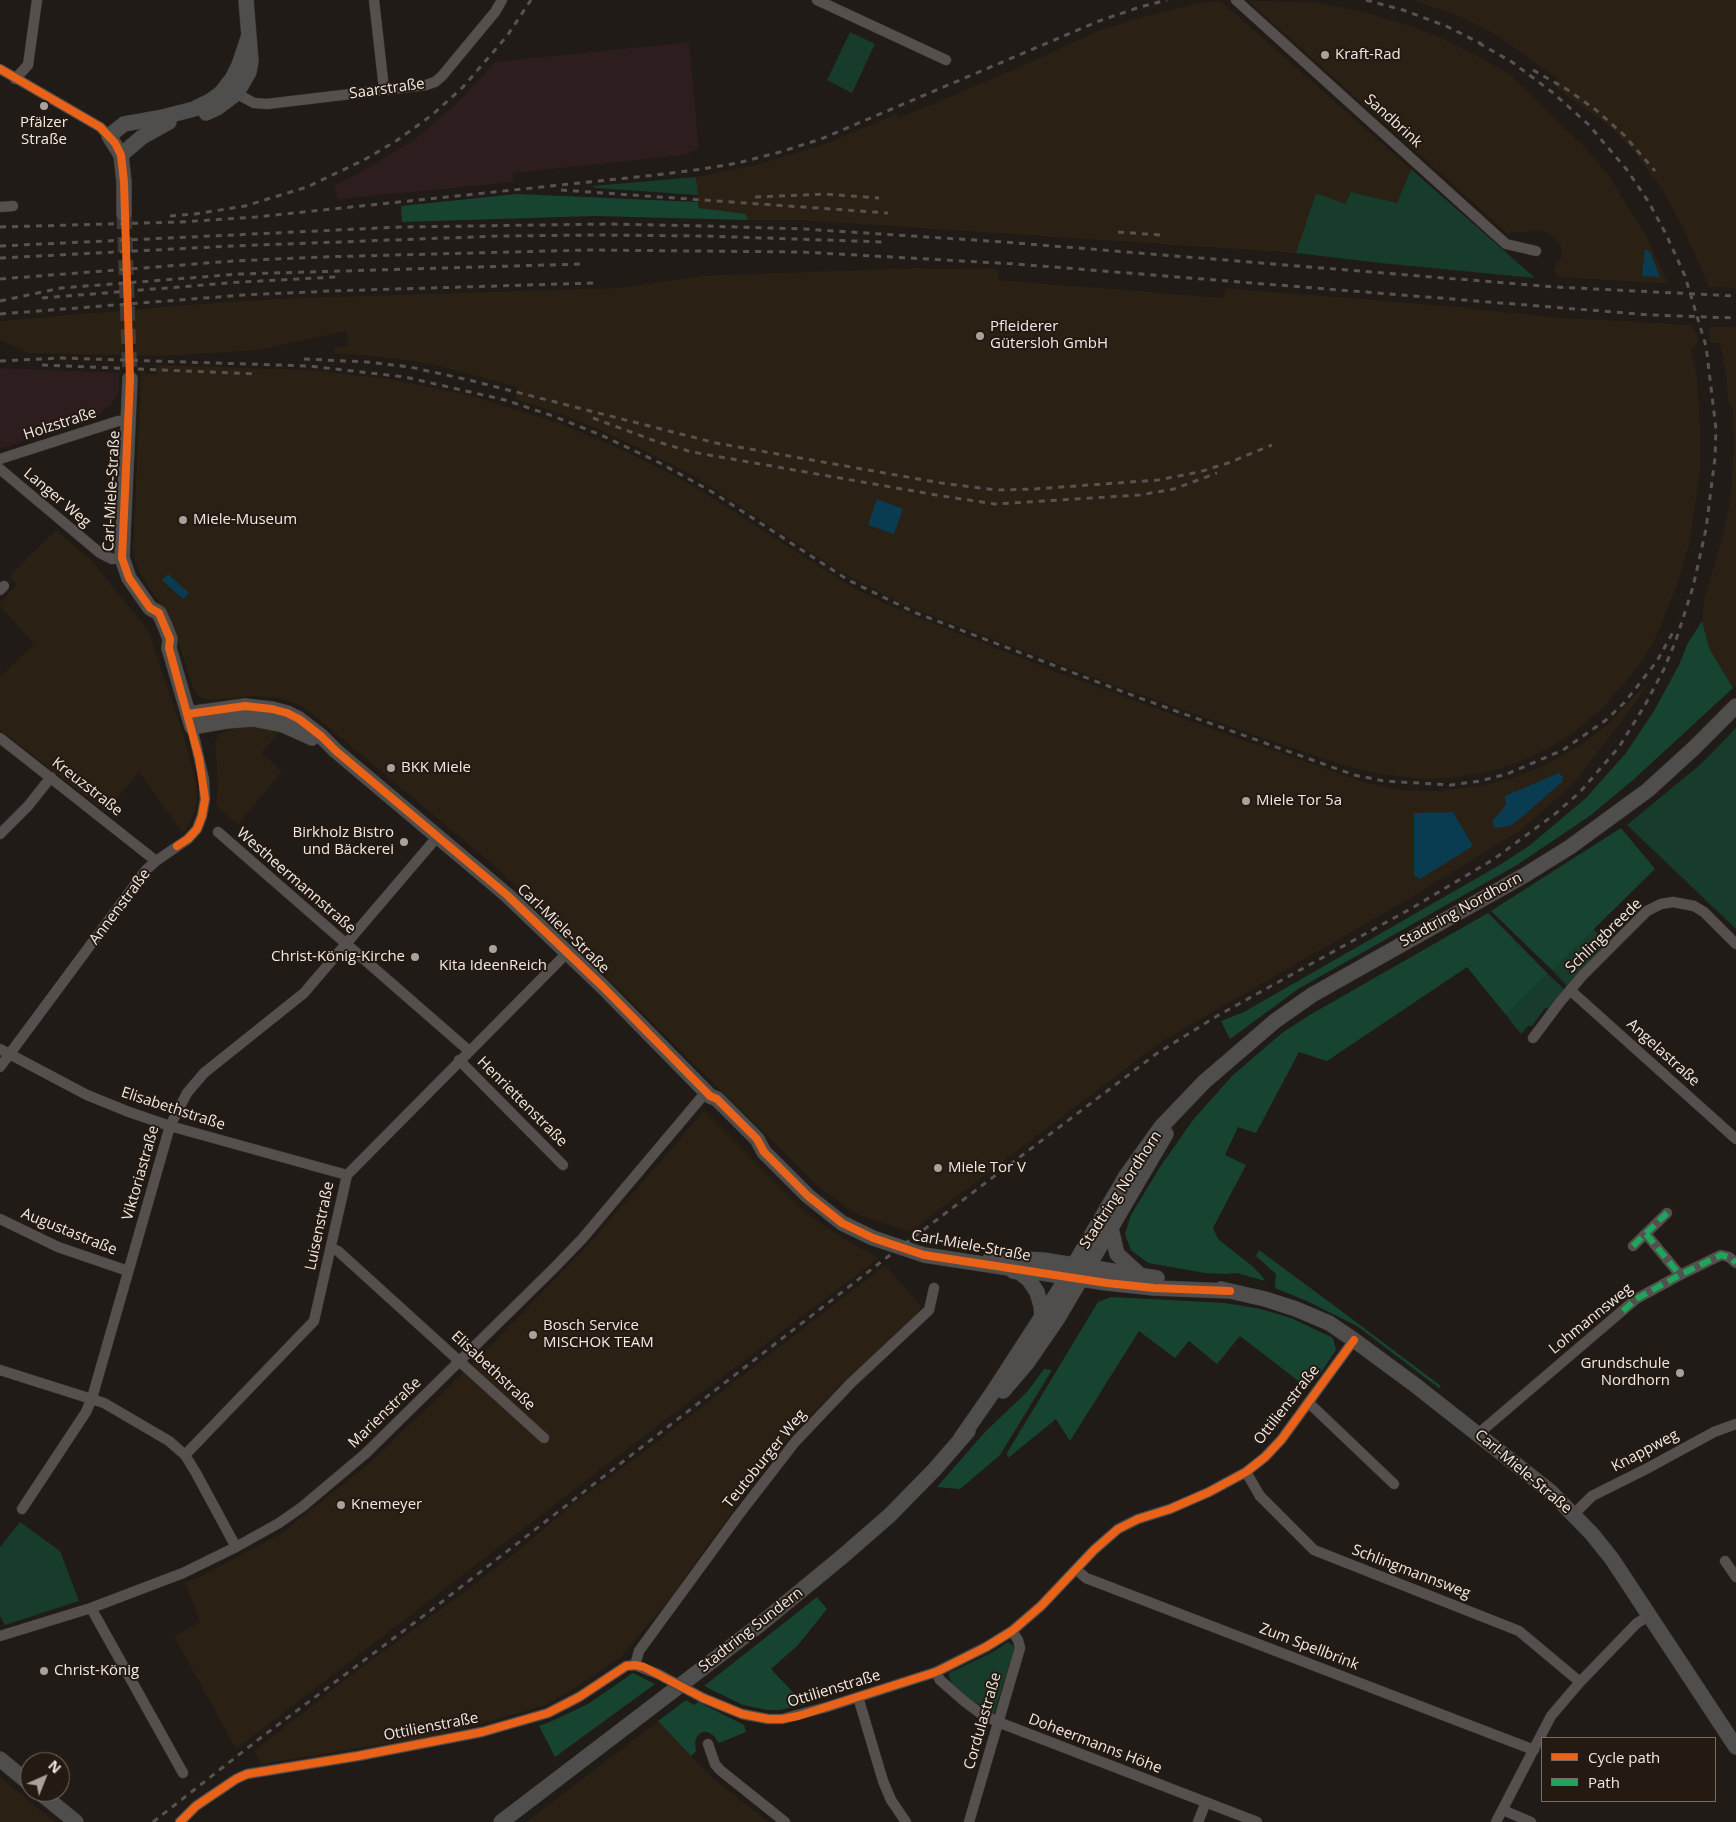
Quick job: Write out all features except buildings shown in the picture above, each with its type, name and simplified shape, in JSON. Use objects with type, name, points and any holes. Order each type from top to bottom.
[{"type":"street","points":[[15,79],[28,65],[37,0]]},
{"type":"street","points":[[121,155],[142,137],[165,123],[217,108],[232,89],[248,38],[246,0]]},
{"type":"street","points":[[374,0],[384,90]]},
{"type":"street","name":"Saarstraße","points":[[232,89],[254,103],[267,104],[426,85],[435,82],[442,76],[495,12],[502,0]]},
{"type":"street","points":[[817,0],[946,60]]},
{"type":"street","name":"Sandbrink","points":[[1236,0],[1506,244],[1536,251]]},
{"type":"street","points":[[0,69],[100,127],[109,136],[121,155],[124,182],[124,214]]},
{"type":"street","points":[[109,136],[124,124],[164,117],[202,105],[221,93],[232,89]]},
{"type":"street","points":[[0,207],[13,206]]},
{"type":"street","name":"Carl-Miele-Straße","points":[[130,379],[122,558],[129,578],[150,608],[159,613],[165,626],[170,639],[169,648],[190,720],[244,706],[272,709],[299,719],[507,895],[568,952],[708,1094],[717,1099],[757,1139],[764,1152],[808,1196],[842,1222],[873,1238],[924,1255],[1002,1268],[1142,1276],[1265,1298],[1328,1323],[1354,1340],[1537,1479],[1574,1514],[1612,1559],[1736,1747]]},
{"type":"street","name":"Holzstraße","points":[[0,459],[118,421],[129,421]]},
{"type":"street","name":"Langer Weg","points":[[0,469],[100,553],[112,559],[122,558]]},
{"type":"street","name":"Stadtring Nordhorn","points":[[1077,1272],[1126,1176],[1161,1127],[1204,1082],[1274,1021],[1312,994],[1570,847],[1654,784],[1736,706]]},
{"type":"street","name":"Annenstraße","points":[[0,1067],[4,1052],[146,870],[194,833],[202,816],[205,799],[204,780],[190,720]]},
{"type":"street","name":"Kreuzstraße","points":[[0,738],[156,861]]},
{"type":"street","points":[[0,834],[28,806],[51,777]]},
{"type":"street","name":"Westheermannstraße","points":[[218,832],[468,1050]]},
{"type":"street","name":"Viktoriastraße","points":[[22,1510],[92,1398],[170,1126],[187,1093],[204,1074],[304,993],[347,945],[438,836]]},
{"type":"street","name":"Schlingbreede","points":[[1533,1038],[1570,990],[1648,911],[1661,904],[1673,902],[1694,906],[1704,912],[1736,944]]},
{"type":"street","name":"Luisenstraße","points":[[185,1455],[314,1321],[346,1175],[468,1050],[568,952]]},
{"type":"street","name":"Angelastraße","points":[[1570,990],[1736,1140]]},
{"type":"street","name":"Elisabethstraße","points":[[4,1052],[87,1095],[170,1126],[346,1175]]},
{"type":"street","name":"Henriettenstraße","points":[[459,1060],[563,1165]]},
{"type":"street","name":"Marienstraße","points":[[0,1636],[91,1608],[183,1573],[236,1547],[279,1523],[302,1507],[365,1454],[582,1239],[708,1094]]},
{"type":"street","name":"Stadtring Nordhorn","points":[[1077,1272],[1111,1228],[1151,1162],[1180,1107]]},
{"type":"street","points":[[1633,1246],[1667,1213]]},
{"type":"street","name":"Augustastraße","points":[[0,1219],[58,1247],[128,1271]]},
{"type":"street","points":[[1111,1228],[1117,1254],[1130,1268],[1142,1276]]},
{"type":"street","points":[[1646,1234],[1680,1275]]},
{"type":"street","name":"Elisabethstraße","points":[[331,1248],[338,1251],[544,1438]]},
{"type":"street","name":"Carl-Miele-Straße","points":[[908,1250],[926,1249],[1042,1260],[1077,1272],[1154,1288],[1230,1291]]},
{"type":"street","name":"Lohmannsweg","points":[[1478,1434],[1636,1299],[1721,1255],[1729,1257],[1736,1263]]},
{"type":"street","points":[[1002,1268],[1019,1272],[1029,1280],[1037,1292],[1042,1318]]},
{"type":"street","name":"Stadtring Sundern","points":[[961,1438],[1042,1318],[1077,1272]]},
{"type":"street","name":"Stadtring Sundern","points":[[501,1822],[758,1626],[843,1556],[903,1502],[935,1469],[1027,1363],[1058,1318],[1077,1272]]},
{"type":"street","name":"Teutoburger Weg","points":[[635,1665],[640,1651],[737,1517],[795,1442],[851,1383],[929,1310],[934,1288]]},
{"type":"street","name":"Ottilienstraße","points":[[180,1822],[196,1806],[236,1779],[247,1774],[482,1732],[548,1712],[579,1697],[626,1666],[635,1665],[658,1674],[703,1698],[742,1714],[768,1719],[798,1716],[936,1672],[986,1647],[1012,1631],[1041,1606],[1094,1550],[1118,1529],[1138,1519],[1170,1509],[1209,1492],[1246,1472],[1265,1457],[1281,1440],[1354,1340]]},
{"type":"street","points":[[0,1370],[104,1403],[169,1441],[185,1455],[236,1547]]},
{"type":"street","name":"Ottilienstraße","points":[[1309,1403],[1394,1484]]},
{"type":"street","name":"Knappweg","points":[[1574,1514],[1592,1496],[1714,1432],[1735,1426]]},
{"type":"street","name":"Schlingmannsweg","points":[[1246,1472],[1260,1496],[1314,1550],[1519,1631],[1580,1682]]},
{"type":"street","points":[[1725,1561],[1736,1578]]},
{"type":"street","name":"Zum Spellbrink","points":[[1077,1570],[1086,1578],[1534,1750]]},
{"type":"street","points":[[91,1608],[183,1773]]},
{"type":"street","points":[[1496,1822],[1551,1716],[1580,1682],[1637,1623],[1649,1616]]},
{"type":"street","name":"Cordulastraße","points":[[969,1822],[1020,1648],[1018,1640],[1012,1631]]},
{"type":"street","name":"Doheermanns Höhe","points":[[936,1672],[940,1680],[964,1701],[980,1713],[998,1722],[1258,1822]]},
{"type":"street","points":[[858,1697],[883,1781],[891,1800],[906,1822]]},
{"type":"street","points":[[708,1744],[715,1764],[720,1770],[786,1822]]},
{"type":"street","points":[[0,1759],[20,1776]]},
{"type":"street","points":[[51,1802],[76,1822]]},
{"type":"street","points":[[1198,1822],[1206,1802]]},
{"type":"street","points":[[1503,1810],[1531,1822]]},
{"type":"shaded area","points":[[1412,0],[1736,0],[1736,288],[1709,287],[1683,228],[1662,189],[1634,152],[1608,125],[1554,86],[1558,79],[1499,37],[1464,18]]},
{"type":"shaded area","points":[[1221,1],[1411,169],[1397,203],[1351,192],[1345,205],[1316,193],[1296,253],[798,220],[748,220],[746,214],[699,208],[696,177],[756,165],[822,145],[897,114],[899,118],[1022,66],[1098,31],[1138,18],[1198,3]]},
{"type":"shaded area","points":[[1248,1],[1312,2],[1356,10],[1399,22],[1437,36],[1509,74],[1587,149],[1611,179],[1649,241],[1668,284],[1559,277],[1553,270],[1562,256],[1560,244],[1554,237],[1549,233],[1538,231],[1517,233],[1512,231],[1509,235]]},
{"type":"shaded area","points":[[689,42],[699,149],[684,155],[513,173],[514,182],[338,199],[334,185],[361,172],[414,140],[460,100],[495,62]]},
{"type":"shaded area","points":[[914,268],[998,269],[998,280],[1224,298],[1225,288],[1447,306],[1552,317],[1692,325],[1697,334],[1698,342],[1691,351],[1697,376],[1700,468],[1689,546],[1676,588],[1656,637],[1643,661],[1604,707],[1573,733],[1556,744],[1518,763],[1484,773],[1453,778],[1424,779],[1378,774],[1339,764],[1116,686],[906,606],[841,572],[692,475],[598,429],[564,415],[515,399],[518,387],[435,365],[398,359],[335,353],[334,348],[349,345],[346,331],[259,350],[167,356],[28,353],[0,340],[0,321],[226,302],[617,288],[702,276]]},
{"type":"shaded area","points":[[1710,326],[1736,327],[1736,685],[1733,688],[1709,648],[1702,621],[1704,599],[1724,532],[1731,494],[1734,447],[1733,409],[1728,401],[1726,374],[1720,343],[1709,342]]},
{"type":"shaded area","points":[[157,365],[311,370],[389,379],[468,395],[559,423],[625,451],[692,485],[852,587],[890,606],[1054,671],[1367,783],[1403,790],[1439,791],[1479,786],[1509,779],[1539,768],[1579,746],[1607,725],[1650,680],[1612,734],[1572,785],[1521,830],[1407,900],[1161,1042],[910,1232],[859,1215],[818,1186],[497,868],[305,708],[280,698],[253,696],[211,700],[197,695],[194,691],[175,632],[166,613],[140,573],[135,561],[133,548],[141,372],[156,375]]},
{"type":"shaded area","points":[[0,368],[119,373],[119,391],[112,403],[97,416],[0,449]]},
{"type":"shaded area","points":[[56,530],[92,561],[148,630],[183,734],[196,780],[197,800],[195,812],[187,828],[182,832],[139,772],[106,812],[0,730],[0,677],[34,644],[0,606],[0,602],[17,585],[9,576]]},
{"type":"shaded area","points":[[236,727],[281,730],[262,753],[282,771],[238,825],[216,805],[218,786],[215,742],[219,734]]},
{"type":"shaded area","points":[[704,1111],[808,1215],[844,1239],[879,1258],[236,1749],[174,1636],[200,1622],[185,1582],[198,1578],[283,1532],[372,1461],[467,1369],[588,1245]]},
{"type":"shaded area","points":[[885,1265],[921,1306],[917,1315],[847,1379],[794,1432],[741,1499],[672,1596],[623,1655],[574,1689],[546,1705],[481,1724],[423,1738],[261,1764],[254,1751],[350,1676],[518,1551],[570,1506],[645,1451]]},
{"type":"shaded area","points":[[658,1721],[710,1776],[769,1822],[526,1822]]},
{"type":"shaded area","points":[[0,1777],[20,1793],[20,1802],[30,1802],[55,1822],[0,1822]]},
{"type":"green space","points":[[850,32],[875,44],[852,93],[827,80]]},
{"type":"green space","points":[[1411,169],[1535,278],[1296,253],[1316,193],[1345,204],[1351,192],[1397,203]]},
{"type":"green space","points":[[696,177],[698,195],[596,188],[592,186]]},
{"type":"green space","points":[[517,194],[698,202],[699,208],[746,214],[748,220],[595,216],[402,222],[401,206]]},
{"type":"green space","points":[[1702,621],[1709,648],[1733,688],[1633,780],[1591,815],[1517,865],[1298,989],[1230,1039],[1221,1021],[1244,1012],[1498,866],[1529,846],[1586,798],[1626,753],[1654,711],[1679,665],[1688,643]]},
{"type":"green space","points":[[1736,728],[1736,929],[1627,825],[1701,764]]},
{"type":"green space","points":[[1621,828],[1655,869],[1552,970],[1491,911]]},
{"type":"green space","points":[[1488,913],[1548,974],[1506,1015],[1467,967],[1327,1061],[1299,1052],[1256,1133],[1238,1127],[1225,1155],[1246,1165],[1213,1228],[1218,1239],[1252,1266],[1265,1281],[1237,1273],[1205,1273],[1148,1263],[1131,1250],[1125,1234],[1131,1215],[1160,1167],[1193,1120],[1232,1076],[1282,1033],[1308,1016]]},
{"type":"green space","points":[[1593,929],[1607,943],[1567,986],[1552,970]]},
{"type":"green space","points":[[1548,974],[1564,989],[1549,1008],[1545,1008],[1532,1026],[1528,1026],[1521,1034],[1506,1015]]},
{"type":"green space","points":[[1259,1250],[1441,1386],[1439,1388],[1357,1326],[1307,1301],[1275,1288],[1276,1274],[1256,1256]]},
{"type":"green space","points":[[1111,1297],[1225,1303],[1261,1309],[1291,1318],[1333,1338],[1336,1350],[1318,1377],[1314,1375],[1305,1386],[1240,1336],[1217,1364],[1189,1341],[1175,1358],[1139,1331],[1070,1441],[1056,1419],[1008,1458],[1007,1453],[1098,1302]]},
{"type":"green space","points":[[1044,1369],[1052,1370],[1000,1455],[960,1489],[937,1487],[985,1432],[1027,1392]]},
{"type":"green space","points":[[20,1522],[60,1551],[79,1601],[5,1625],[0,1616],[0,1547]]},
{"type":"green space","points":[[817,1597],[827,1609],[798,1645],[771,1669],[804,1704],[780,1710],[767,1710],[743,1705],[704,1686]]},
{"type":"green space","points":[[1008,1642],[1015,1647],[994,1714],[967,1697],[953,1685],[949,1673],[993,1652]]},
{"type":"green space","points":[[633,1673],[655,1684],[555,1757],[539,1726],[588,1704]]},
{"type":"green space","points":[[686,1700],[694,1705],[698,1702],[744,1725],[746,1732],[719,1743],[708,1732],[702,1732],[697,1736],[695,1743],[696,1751],[691,1756],[658,1721]]},
{"type":"water","points":[[1645,249],[1650,252],[1660,277],[1642,276]]},
{"type":"water","points":[[877,499],[903,509],[894,534],[868,525]]},
{"type":"water","points":[[168,574],[189,593],[183,599],[162,580]]},
{"type":"water","points":[[1559,773],[1563,777],[1562,782],[1522,817],[1510,826],[1495,828],[1492,821],[1506,804],[1505,796]]},
{"type":"water","points":[[1453,812],[1473,846],[1420,879],[1414,875],[1414,813]]},
{"type":"tunnel","points":[[124,214],[130,379]]},
{"type":"railway","points":[[170,216],[245,206],[307,187],[364,160],[396,141],[432,115],[463,87],[507,36],[531,0]]},
{"type":"railway","points":[[0,227],[181,222],[256,217],[656,175],[738,163],[821,139],[1099,21],[1167,0]]},
{"type":"railway","points":[[1366,0],[1403,10],[1446,26],[1482,44]]},
{"type":"railway","points":[[153,1822],[259,1739],[426,1614],[877,1265],[1156,1054],[1217,1016],[1412,908],[1494,859],[1555,814],[1580,792],[1619,747],[1645,705],[1664,669],[1676,640],[1693,587],[1706,529],[1715,458],[1716,429],[1706,346],[1685,276],[1666,234],[1648,201],[1627,170],[1588,124],[1552,92],[1512,62],[1475,41]]},
{"type":"railway","points":[[1533,70],[1568,90],[1596,110],[1624,135],[1655,171]]},
{"type":"railway","points":[[561,190],[888,213]]},
{"type":"railway","points":[[755,197],[825,194],[879,198]]},
{"type":"railway","points":[[0,246],[401,227],[611,224],[704,226],[804,229],[1004,242],[1555,287],[1736,296]]},
{"type":"railway","points":[[1118,232],[1160,235]]},
{"type":"railway","points":[[0,258],[232,246],[500,236],[704,236],[884,242]]},
{"type":"railway","points":[[0,279],[233,261],[320,257],[587,250],[802,252],[1016,264],[1651,315],[1736,318]]},
{"type":"railway","points":[[0,301],[61,288],[240,274],[581,264]]},
{"type":"railway","points":[[42,298],[241,282],[336,277]]},
{"type":"railway","points":[[0,314],[243,295],[594,283]]},
{"type":"railway","points":[[0,361],[61,358],[309,366],[405,377],[505,400],[601,435],[660,463],[714,493],[848,580],[916,613],[1137,697],[1354,775],[1384,781],[1451,785],[1480,781],[1507,774],[1563,750],[1606,720],[1625,702],[1657,661],[1673,632]]},
{"type":"railway","points":[[304,359],[367,362],[410,367],[469,380],[716,443],[941,483],[996,490],[1158,480],[1199,472],[1228,463],[1272,445]]},
{"type":"railway","points":[[42,365],[256,374]]},
{"type":"railway","points":[[593,418],[658,442],[692,452],[995,504],[1140,495],[1174,489],[1217,473]]},
{"type":"marked path","points":[[1633,1246],[1667,1213]]},
{"type":"marked path","points":[[1646,1234],[1680,1275]]},
{"type":"marked path","points":[[1623,1311],[1636,1299],[1721,1255],[1729,1257],[1736,1263]]},
{"type":"cycle path","points":[[0,69],[100,127],[115,143],[121,155],[124,182],[130,379],[122,558],[129,578],[150,608],[159,613],[170,639],[169,648],[199,758],[205,799],[197,829],[188,839],[177,846]]},
{"type":"cycle path","points":[[188,714],[245,706],[272,709],[299,719],[321,736],[336,751],[507,895],[602,986],[710,1096],[717,1099],[757,1139],[764,1152],[808,1196],[842,1223],[873,1238],[924,1255],[1107,1283],[1154,1288],[1230,1291]]},
{"type":"cycle path","points":[[180,1822],[196,1806],[236,1779],[247,1774],[358,1756],[482,1732],[548,1713],[579,1697],[626,1666],[644,1667],[703,1698],[742,1714],[768,1719],[798,1716],[936,1672],[986,1647],[1012,1631],[1041,1606],[1094,1550],[1118,1529],[1138,1519],[1170,1509],[1209,1492],[1246,1472],[1265,1457],[1281,1440],[1354,1340]]},
{"type":"place","name":"Kraft-Rad","points":[[1325,55]]},
{"type":"place","name":"Pfälzer Straße","points":[[44,106]]},
{"type":"place","name":"Pfleiderer Gütersloh GmbH","points":[[980,336]]},
{"type":"place","name":"Miele-Museum","points":[[183,520]]},
{"type":"place","name":"BKK Miele","points":[[391,768]]},
{"type":"place","name":"Miele Tor 5a","points":[[1246,801]]},
{"type":"place","name":"Birkholz Bistro und Bäckerei","points":[[404,842]]},
{"type":"place","name":"Kita IdeenReich","points":[[493,949]]},
{"type":"place","name":"Christ-König-Kirche","points":[[415,957]]},
{"type":"place","name":"Miele Tor V","points":[[938,1168]]},
{"type":"place","name":"Bosch Service MISCHOK TEAM","points":[[533,1335]]},
{"type":"place","name":"Grundschule Nordhorn","points":[[1680,1373]]},
{"type":"place","name":"Knemeyer","points":[[341,1505]]},
{"type":"place","name":"Christ-König","points":[[44,1671]]}]
